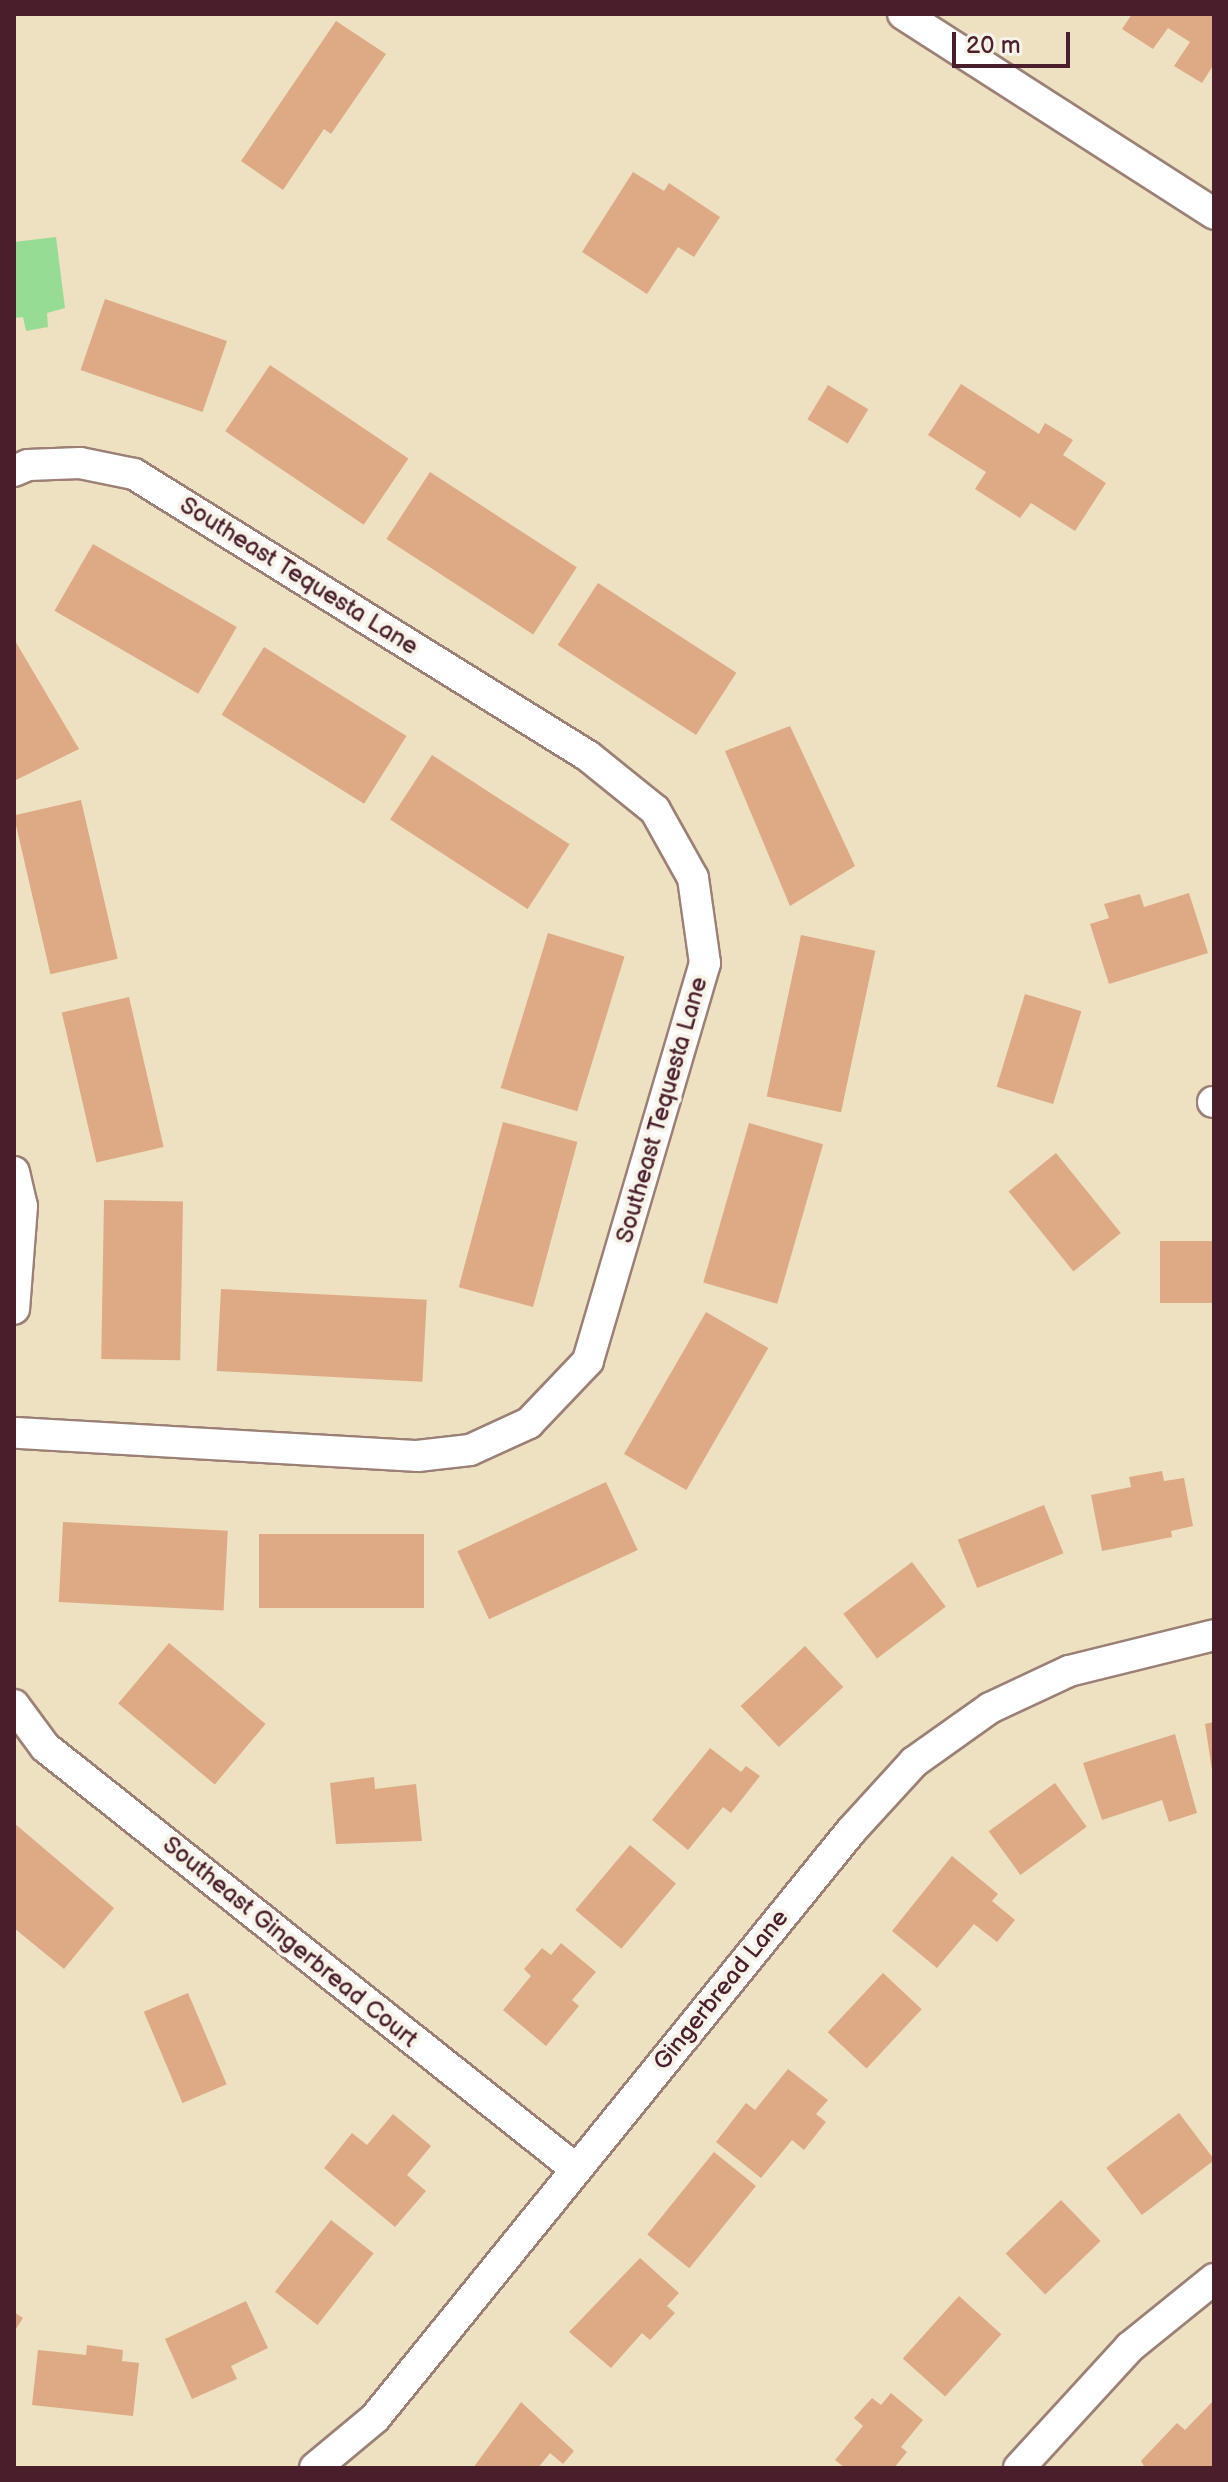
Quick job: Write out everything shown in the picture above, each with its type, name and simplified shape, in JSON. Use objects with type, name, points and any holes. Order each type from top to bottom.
[{"type":"street","points":[[903,14],[1214,214]]},
{"type":"street","name":"Southeast Tequesta Lane","points":[[14,471],[80,463],[134,474],[588,756],[655,810],[693,878],[705,963],[588,1361],[529,1423],[470,1450],[417,1456],[14,1433]]},
{"type":"street","points":[[14,1172],[22,1206],[14,1309]]},
{"type":"street","name":"Gingerbread Lane","points":[[315,2468],[375,2418],[851,1831],[914,1762],[990,1708],[1069,1671],[1214,1635]]},
{"type":"street","name":"Southeast Gingerbread Court","points":[[14,1705],[45,1747],[576,2169]]},
{"type":"street","points":[[1019,2468],[1130,2347],[1214,2279]]},
{"type":"green space","points":[[56,237],[65,308],[47,313],[48,327],[26,331],[23,317],[14,318],[14,242]]},
{"type":"building","points":[[1132,14],[1214,14],[1214,64],[1202,83],[1174,66],[1190,42],[1168,28],[1153,49],[1122,29]]},
{"type":"building","points":[[336,21],[386,54],[331,134],[324,129],[283,190],[241,161]]},
{"type":"building","points":[[633,172],[664,191],[669,183],[720,217],[694,257],[678,247],[647,294],[582,252]]},
{"type":"building","points":[[105,299],[227,341],[203,412],[81,370]]},
{"type":"building","points":[[270,365],[408,458],[364,525],[225,431]]},
{"type":"building","points":[[961,384],[1039,434],[1045,423],[1073,440],[1063,455],[1106,483],[1075,531],[1031,503],[1020,518],[975,489],[986,472],[928,435]]},
{"type":"building","points":[[828,385],[868,409],[848,443],[807,419]]},
{"type":"building","points":[[430,472],[577,567],[533,634],[386,539]]},
{"type":"building","points":[[93,544],[237,627],[198,694],[54,611]]},
{"type":"building","points":[[598,583],[736,673],[696,735],[558,645]]},
{"type":"building","points":[[14,639],[79,749],[14,781]]},
{"type":"building","points":[[264,647],[406,736],[364,804],[222,715]]},
{"type":"building","points":[[790,726],[855,866],[790,906],[725,751]]},
{"type":"building","points":[[432,755],[570,844],[528,909],[390,820]]},
{"type":"building","points":[[81,800],[118,959],[50,974],[14,815]]},
{"type":"building","points":[[1189,893],[1208,953],[1109,984],[1090,924],[1109,918],[1104,904],[1140,894],[1144,907]]},
{"type":"building","points":[[548,933],[625,956],[577,1111],[501,1088]]},
{"type":"building","points":[[801,935],[875,951],[841,1112],[767,1096]]},
{"type":"building","points":[[1025,994],[1081,1011],[1053,1104],[997,1087]]},
{"type":"building","points":[[129,997],[164,1147],[96,1163],[62,1013]]},
{"type":"building","points":[[503,1122],[577,1142],[533,1307],[459,1287]]},
{"type":"building","points":[[749,1123],[823,1144],[777,1304],[703,1283]]},
{"type":"building","points":[[1056,1153],[1121,1233],[1073,1271],[1009,1191]]},
{"type":"building","points":[[104,1200],[183,1201],[180,1360],[101,1359]]},
{"type":"building","points":[[1160,1241],[1214,1241],[1214,1303],[1160,1303]]},
{"type":"building","points":[[221,1289],[427,1300],[422,1382],[217,1371]]},
{"type":"building","points":[[706,1312],[768,1348],[686,1490],[624,1454]]},
{"type":"building","points":[[1162,1471],[1164,1481],[1184,1478],[1193,1526],[1171,1531],[1172,1537],[1102,1551],[1091,1495],[1131,1487],[1129,1477]]},
{"type":"building","points":[[606,1482],[638,1550],[489,1619],[457,1551]]},
{"type":"building","points":[[1044,1505],[1063,1553],[977,1588],[958,1540]]},
{"type":"building","points":[[63,1522],[228,1531],[224,1611],[59,1602]]},
{"type":"building","points":[[259,1534],[424,1534],[424,1608],[259,1608]]},
{"type":"building","points":[[912,1562],[946,1607],[877,1658],[843,1614]]},
{"type":"building","points":[[169,1643],[266,1724],[215,1785],[118,1704]]},
{"type":"building","points":[[805,1646],[843,1687],[779,1747],[741,1706]]},
{"type":"building","points":[[1214,1722],[1214,1770],[1212,1770],[1205,1724]]},
{"type":"building","points":[[1175,1734],[1197,1813],[1169,1822],[1162,1800],[1102,1820],[1083,1763]]},
{"type":"building","points":[[710,1748],[741,1772],[746,1766],[760,1776],[731,1813],[723,1807],[688,1850],[652,1820]]},
{"type":"building","points":[[374,1777],[375,1789],[416,1784],[422,1841],[336,1844],[330,1783]]},
{"type":"building","points":[[1055,1783],[1087,1827],[1020,1875],[989,1831]]},
{"type":"building","points":[[14,1823],[114,1908],[64,1969],[14,1928]]},
{"type":"building","points":[[630,1845],[676,1884],[621,1949],[575,1910]]},
{"type":"building","points":[[952,1856],[998,1894],[992,1901],[1015,1920],[997,1942],[974,1924],[937,1968],[892,1931]]},
{"type":"building","points":[[561,1943],[596,1972],[572,2000],[579,2006],[546,2046],[503,2010],[531,1976],[524,1969],[542,1948],[551,1955]]},
{"type":"building","points":[[883,1973],[922,2009],[867,2068],[828,2032]]},
{"type":"building","points":[[188,1993],[227,2084],[182,2103],[144,2012]]},
{"type":"building","points":[[788,2069],[828,2100],[816,2114],[826,2122],[804,2150],[792,2140],[761,2178],[716,2142],[746,2103],[755,2110]]},
{"type":"building","points":[[1179,2113],[1214,2161],[1142,2215],[1106,2168]]},
{"type":"building","points":[[393,2114],[431,2146],[407,2175],[426,2191],[395,2227],[324,2168],[352,2133],[367,2145]]},
{"type":"building","points":[[714,2152],[756,2186],[689,2268],[647,2234]]},
{"type":"building","points":[[1061,2200],[1101,2241],[1045,2294],[1006,2253]]},
{"type":"building","points":[[331,2220],[374,2253],[318,2325],[275,2292]]},
{"type":"building","points":[[640,2258],[679,2293],[667,2306],[675,2313],[650,2340],[642,2333],[611,2368],[569,2332]]},
{"type":"building","points":[[959,2296],[1001,2334],[945,2397],[903,2358]]},
{"type":"building","points":[[246,2301],[268,2348],[231,2366],[237,2379],[192,2399],[165,2339]]},
{"type":"building","points":[[14,2312],[23,2318],[14,2332]]},
{"type":"building","points":[[87,2345],[123,2350],[122,2361],[139,2363],[133,2416],[32,2405],[38,2350],[86,2355]]},
{"type":"building","points":[[891,2393],[923,2420],[901,2447],[907,2452],[894,2468],[845,2468],[835,2460],[863,2426],[854,2418],[872,2398],[881,2405]]},
{"type":"building","points":[[1214,2400],[1214,2468],[1145,2468],[1141,2461],[1177,2423],[1185,2430]]},
{"type":"building","points":[[521,2402],[574,2451],[563,2464],[550,2453],[538,2468],[473,2468]]}]
